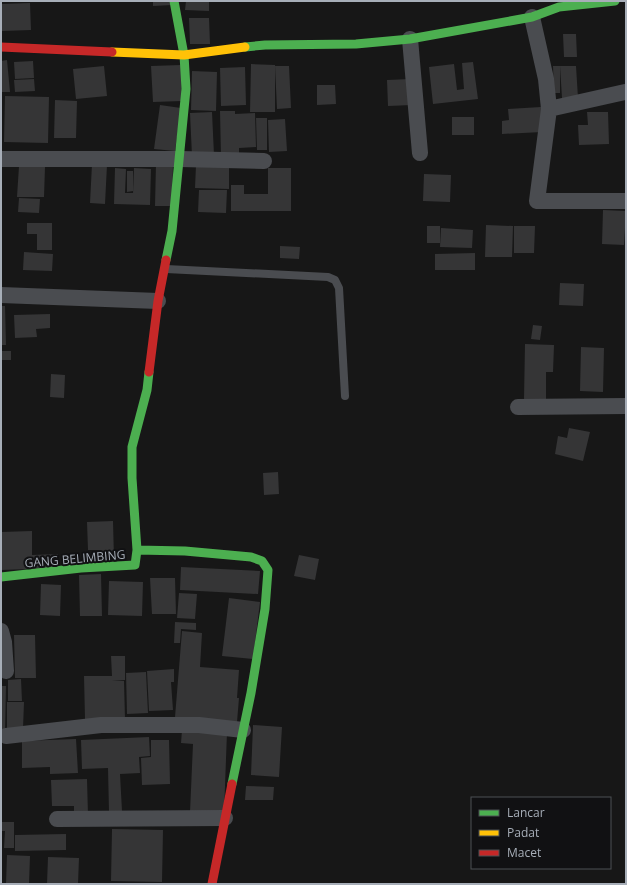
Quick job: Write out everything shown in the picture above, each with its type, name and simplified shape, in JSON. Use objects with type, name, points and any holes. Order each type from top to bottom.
[{"type":"street","points":[[174,1],[184,55],[186,89],[172,231],[158,301],[147,390],[132,448],[132,478],[137,550],[185,551],[252,557],[262,561],[268,570],[265,609],[243,730],[212,884]]},
{"type":"street","points":[[1,47],[184,55],[265,45],[356,44],[410,39],[532,17],[559,7],[615,1]]},
{"type":"street","points":[[532,17],[546,79],[549,109],[537,201],[626,201]]},
{"type":"street","points":[[410,39],[420,154]]},
{"type":"street","points":[[549,109],[624,92]]},
{"type":"street","points":[[1,159],[180,159],[264,161]]},
{"type":"street","points":[[1,295],[158,301]]},
{"type":"street","points":[[518,407],[626,406]]},
{"type":"street","name":"GANG BELIMBING","points":[[1,577],[81,568],[136,566],[137,550]]},
{"type":"street","points":[[1,631],[4,642],[6,671]]},
{"type":"street","points":[[6,736],[101,725],[199,725],[243,730]]},
{"type":"street","points":[[57,819],[225,818]]},
{"type":"lane","points":[[165,269],[328,277],[335,280],[339,288],[345,396]]},
{"type":"building","points":[[153,1],[172,1],[172,5],[153,6]]},
{"type":"building","points":[[186,1],[209,1],[209,11],[185,10]]},
{"type":"building","points":[[30,3],[31,30],[2,31],[1,4]]},
{"type":"building","points":[[189,18],[209,18],[210,44],[190,44]]},
{"type":"building","points":[[563,34],[576,34],[577,57],[564,57]]},
{"type":"building","points":[[7,60],[10,92],[1,92],[1,61]]},
{"type":"building","points":[[33,61],[34,78],[15,79],[14,62]]},
{"type":"building","points":[[473,62],[478,99],[433,104],[429,67],[454,64],[457,90],[464,89],[462,63]]},
{"type":"building","points":[[251,64],[275,65],[275,112],[250,112]]},
{"type":"building","points":[[181,65],[182,101],[153,102],[151,66]]},
{"type":"building","points":[[104,66],[107,96],[76,99],[73,69]]},
{"type":"building","points":[[275,66],[289,66],[291,108],[277,109]]},
{"type":"building","points":[[553,66],[560,66],[560,93],[554,93]]},
{"type":"building","points":[[560,66],[576,66],[578,98],[562,98]]},
{"type":"building","points":[[245,67],[246,105],[221,106],[220,68]]},
{"type":"building","points":[[192,71],[217,72],[216,111],[191,110]]},
{"type":"building","points":[[34,79],[35,91],[15,92],[14,80]]},
{"type":"building","points":[[411,79],[412,105],[388,106],[387,80]]},
{"type":"building","points":[[317,85],[335,85],[336,104],[317,105]]},
{"type":"building","points":[[5,96],[49,97],[48,143],[4,142]]},
{"type":"building","points":[[55,100],[77,101],[76,138],[54,138]]},
{"type":"building","points":[[160,105],[181,108],[175,151],[154,149]]},
{"type":"building","points":[[541,107],[542,132],[502,134],[502,121],[509,120],[508,109]]},
{"type":"building","points":[[220,111],[235,111],[235,114],[255,113],[256,147],[239,148],[239,157],[221,157]]},
{"type":"building","points":[[212,112],[214,155],[192,156],[190,113]]},
{"type":"building","points":[[587,112],[608,112],[609,144],[579,145],[578,125],[588,125]]},
{"type":"building","points":[[452,117],[474,117],[474,135],[452,135]]},
{"type":"building","points":[[256,118],[267,118],[267,150],[257,150]]},
{"type":"building","points":[[285,119],[287,151],[269,152],[268,120]]},
{"type":"building","points":[[156,163],[173,163],[172,206],[155,206]]},
{"type":"building","points":[[92,164],[107,165],[105,204],[90,203]]},
{"type":"building","points":[[196,165],[229,166],[229,189],[195,188]]},
{"type":"building","points":[[19,166],[45,167],[44,197],[17,197]]},
{"type":"building","points":[[115,168],[126,169],[125,193],[133,193],[134,168],[151,169],[150,205],[114,204]]},
{"type":"building","points":[[268,168],[291,168],[291,211],[231,211],[231,185],[244,185],[244,194],[268,194]]},
{"type":"building","points":[[127,171],[133,171],[133,191],[127,192]]},
{"type":"building","points":[[424,174],[451,175],[450,202],[423,201]]},
{"type":"building","points":[[199,190],[227,190],[226,213],[198,212]]},
{"type":"building","points":[[19,198],[40,199],[39,213],[18,212]]},
{"type":"building","points":[[603,210],[626,211],[624,245],[602,244]]},
{"type":"building","points":[[27,223],[52,223],[52,250],[37,250],[37,234],[27,234]]},
{"type":"building","points":[[486,225],[513,226],[512,257],[485,257]]},
{"type":"building","points":[[427,226],[440,226],[440,243],[427,243]]},
{"type":"building","points":[[514,226],[535,226],[534,253],[514,253]]},
{"type":"building","points":[[441,228],[473,230],[472,248],[440,247]]},
{"type":"building","points":[[280,246],[300,247],[299,259],[280,258]]},
{"type":"building","points":[[24,252],[53,254],[52,271],[23,270]]},
{"type":"building","points":[[475,253],[475,270],[435,270],[435,254]]},
{"type":"building","points":[[560,283],[584,284],[583,306],[559,305]]},
{"type":"building","points":[[1,306],[5,306],[6,345],[1,345]]},
{"type":"building","points":[[50,314],[50,328],[36,329],[37,337],[15,338],[14,315]]},
{"type":"building","points":[[533,325],[542,326],[540,340],[531,339]]},
{"type":"building","points":[[525,344],[554,345],[553,372],[546,372],[546,399],[524,399]]},
{"type":"building","points":[[581,347],[604,348],[603,392],[580,391]]},
{"type":"building","points":[[1,351],[11,351],[11,360],[1,360]]},
{"type":"building","points":[[51,374],[65,375],[64,398],[50,397]]},
{"type":"building","points":[[569,428],[590,432],[583,461],[555,454],[558,436],[567,438]]},
{"type":"building","points":[[278,472],[279,494],[264,495],[263,473]]},
{"type":"building","points":[[113,521],[114,559],[100,559],[100,550],[88,550],[87,522]]},
{"type":"building","points":[[32,531],[32,555],[58,554],[58,568],[1,570],[1,532]]},
{"type":"building","points":[[299,555],[319,559],[315,580],[294,576]]},
{"type":"building","points":[[181,567],[260,571],[258,594],[180,590]]},
{"type":"building","points":[[101,574],[102,616],[80,616],[79,575]]},
{"type":"building","points":[[150,578],[175,578],[176,614],[152,614]]},
{"type":"building","points":[[109,581],[143,582],[142,616],[108,615]]},
{"type":"building","points":[[41,584],[61,585],[60,616],[40,615]]},
{"type":"building","points":[[179,593],[197,594],[195,619],[177,618]]},
{"type":"building","points":[[229,598],[260,602],[253,659],[222,656]]},
{"type":"building","points":[[175,622],[196,623],[196,630],[181,629],[180,643],[174,643]]},
{"type":"building","points":[[182,631],[202,633],[200,667],[239,670],[237,722],[175,717]]},
{"type":"building","points":[[14,635],[35,635],[36,678],[15,678]]},
{"type":"building","points":[[111,656],[125,656],[125,680],[112,681],[124,681],[125,719],[85,719],[84,676],[112,676]]},
{"type":"building","points":[[174,669],[174,682],[171,682],[173,710],[149,711],[147,671]]},
{"type":"building","points":[[146,672],[148,713],[127,714],[126,673]]},
{"type":"building","points":[[21,679],[22,701],[8,701],[8,680]]},
{"type":"building","points":[[1,686],[6,686],[5,731],[1,731]]},
{"type":"building","points":[[7,702],[24,702],[23,729],[7,728]]},
{"type":"building","points":[[253,725],[282,727],[279,777],[251,775]]},
{"type":"building","points":[[182,730],[227,732],[224,813],[190,812],[193,744],[181,743]]},
{"type":"building","points":[[149,737],[150,756],[139,757],[140,773],[120,774],[122,811],[109,812],[108,768],[82,769],[81,740]]},
{"type":"building","points":[[76,739],[78,773],[50,774],[50,767],[22,768],[22,741]]},
{"type":"building","points":[[151,740],[169,740],[170,784],[142,785],[141,758],[151,757]]},
{"type":"building","points":[[87,779],[88,815],[74,815],[74,806],[52,806],[51,780]]},
{"type":"building","points":[[246,786],[274,787],[273,800],[245,800]]},
{"type":"building","points":[[1,822],[14,822],[14,848],[4,848],[5,831],[1,831]]},
{"type":"building","points":[[112,829],[163,830],[162,882],[111,881]]},
{"type":"building","points":[[66,834],[66,850],[15,851],[15,835]]},
{"type":"building","points":[[7,855],[30,856],[29,884],[6,884]]},
{"type":"building","points":[[48,857],[79,858],[78,884],[47,884]]},
{"type":"traffic: fast","points":[[166,260],[172,231],[186,89],[184,55],[174,1]]},
{"type":"traffic: fast","points":[[245,47],[265,45],[356,44],[410,39],[532,17],[559,7],[615,1]]},
{"type":"traffic: fast","points":[[1,577],[81,568],[135,565],[137,550],[132,478],[132,447],[147,390],[149,372]]},
{"type":"traffic: fast","points":[[137,550],[185,551],[251,557],[262,561],[268,570],[265,609],[251,693],[232,784]]},
{"type":"traffic: slow","points":[[112,52],[184,55],[245,47]]},
{"type":"traffic: jam","points":[[1,47],[112,52]]},
{"type":"traffic: jam","points":[[149,372],[158,301],[166,260]]},
{"type":"traffic: jam","points":[[212,884],[232,784]]}]
